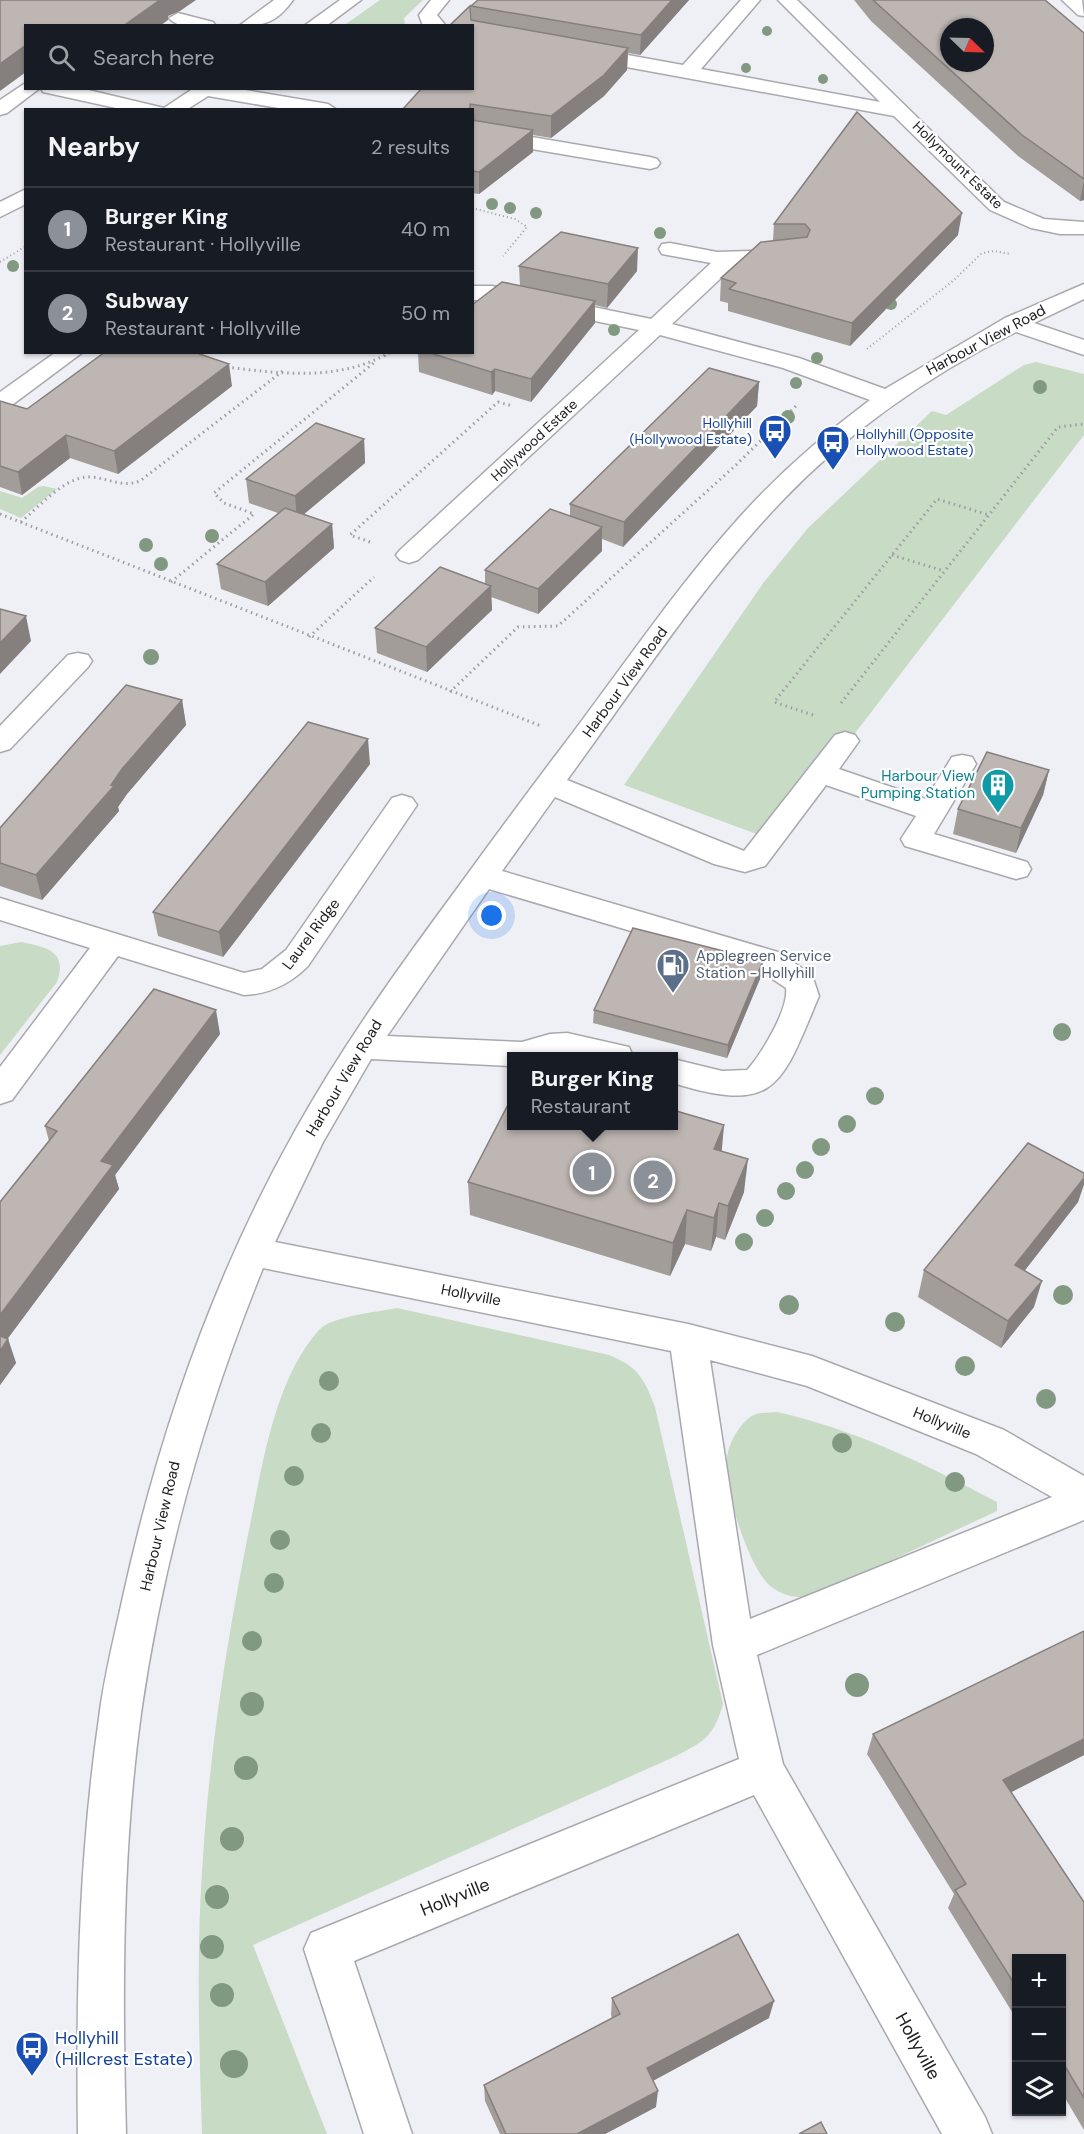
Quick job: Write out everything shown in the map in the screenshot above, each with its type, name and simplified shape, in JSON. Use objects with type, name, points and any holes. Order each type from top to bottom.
[{"type":"street","points":[[252,24],[267,16],[284,0]]},
{"type":"street","points":[[316,24],[352,0]]},
{"type":"street","points":[[432,24],[428,15],[440,0]]},
{"type":"street","points":[[688,72],[751,0]]},
{"type":"street","name":"Hollymount Estate","points":[[788,0],[997,206],[1021,220],[1035,224],[1068,229],[1084,228]]},
{"type":"street","points":[[1071,0],[1084,11]]},
{"type":"street","points":[[178,18],[200,24]]},
{"type":"street","name":"Hollymount Estate","points":[[567,51],[903,112]]},
{"type":"street","points":[[0,109],[28,90]]},
{"type":"street","points":[[60,90],[146,108]]},
{"type":"street","points":[[175,108],[206,90]]},
{"type":"street","points":[[214,90],[317,108]]},
{"type":"street","points":[[474,133],[650,163]]},
{"type":"street","points":[[0,211],[24,196]]},
{"type":"street","points":[[670,249],[717,258],[763,255]]},
{"type":"street","name":"Hollywood Estate","points":[[410,555],[731,257]]},
{"type":"street","name":"Harbour View Road","points":[[102,2134],[100,2046],[106,1871],[121,1713],[146,1581],[174,1462],[211,1354],[254,1252],[304,1144],[405,980],[684,602],[751,519],[816,455],[887,398],[949,357],[1013,323],[1084,291]]},
{"type":"street","points":[[474,293],[492,293],[659,326],[852,383],[887,398]]},
{"type":"street","points":[[1013,323],[1084,348]]},
{"type":"street","points":[[0,403],[69,354]]},
{"type":"street","points":[[0,743],[78,661]]},
{"type":"street","points":[[549,783],[725,857],[745,862],[754,859],[845,741]]},
{"type":"street","points":[[962,764],[916,839],[1016,869]]},
{"type":"street","points":[[821,773],[932,811]]},
{"type":"street","name":"Laurel Ridge","points":[[1,910],[244,984],[262,984],[281,974],[297,958],[402,805]]},
{"type":"street","points":[[482,876],[767,960],[801,983],[803,996],[768,1071],[754,1083],[718,1083],[678,1072]]},
{"type":"street","points":[[0,1091],[110,944]]},
{"type":"street","points":[[537,1052],[549,1046],[570,1044],[601,1052]]},
{"type":"street","points":[[362,1047],[507,1053]]},
{"type":"street","name":"Hollyville","points":[[254,1252],[688,1339],[812,1371],[990,1442],[1084,1496]]},
{"type":"street","name":"Hollyville","points":[[688,1339],[734,1645],[763,1770],[968,2134]]},
{"type":"street","points":[[734,1645],[1084,1502]]},
{"type":"street","name":"Hollyville","points":[[388,2134],[327,1950],[763,1770]]},
{"type":"path","points":[[474,209],[515,219],[527,227],[527,230],[498,262]]},
{"type":"path","points":[[0,262],[24,247]]},
{"type":"path","points":[[866,349],[954,280],[982,253],[994,251]]},
{"type":"path","points":[[171,582],[254,514],[224,503],[214,493],[387,354]]},
{"type":"path","points":[[222,367],[283,371],[346,369],[375,362]]},
{"type":"path","points":[[20,522],[75,480],[87,477],[118,486],[140,481],[283,371]]},
{"type":"path","points":[[450,692],[519,627],[558,626],[736,465],[795,406]]},
{"type":"path","points":[[835,710],[1058,427],[1084,424]]},
{"type":"path","points":[[817,716],[774,702],[937,499],[989,515]]},
{"type":"path","points":[[0,514],[309,637],[581,741]]},
{"type":"path","points":[[892,555],[944,571]]},
{"type":"path","points":[[309,637],[376,575]]},
{"type":"green space","points":[[380,0],[423,0],[404,18],[405,24],[346,24]]},
{"type":"green space","points":[[1036,362],[1084,374],[1084,435],[773,840],[624,785],[764,582],[808,528],[932,411],[946,415],[1024,365]]},
{"type":"green space","points":[[38,487],[57,489],[21,518],[0,509],[0,491],[22,498]]},
{"type":"green space","points":[[21,942],[52,952],[60,963],[60,972],[57,982],[0,1055],[0,946]]},
{"type":"green space","points":[[397,1308],[609,1355],[627,1364],[639,1375],[655,1407],[723,1704],[712,1731],[694,1746],[676,1756],[253,1945],[327,2134],[202,2134],[199,1961],[206,1815],[227,1649],[266,1449],[291,1372],[319,1330],[325,1325],[344,1318]]},
{"type":"green space","points":[[777,1412],[863,1438],[944,1474],[997,1502],[997,1511],[813,1597],[797,1597],[782,1593],[764,1579],[746,1545],[732,1503],[727,1465],[732,1442],[745,1421],[756,1414]]},
{"type":"building","points":[[0,0],[160,0],[126,24],[24,24],[24,46],[0,64]]},
{"type":"building","points":[[478,0],[672,0],[641,35],[471,6]]},
{"type":"building","points":[[873,0],[1045,0],[1084,33],[1084,179],[1022,135],[952,72],[994,72],[994,18],[940,18],[940,61]]},
{"type":"building","points":[[470,6],[471,20],[628,48],[604,75],[551,116],[470,104],[470,108],[404,108],[420,90],[474,90],[474,24],[451,24]]},
{"type":"building","points":[[857,112],[962,213],[852,323],[729,289],[736,283],[721,278],[761,242],[807,237],[810,230],[805,224],[774,224]]},
{"type":"building","points":[[474,120],[533,130],[479,172],[474,171]]},
{"type":"building","points":[[561,232],[638,248],[608,284],[519,266]]},
{"type":"building","points":[[502,282],[595,301],[531,379],[495,369],[491,372],[433,354],[474,354],[474,303]]},
{"type":"building","points":[[102,354],[200,354],[229,364],[114,451],[66,435],[18,472],[0,466],[0,401],[27,409]]},
{"type":"building","points":[[709,368],[759,382],[624,522],[570,504]]},
{"type":"building","points":[[316,423],[364,439],[295,496],[246,479]]},
{"type":"building","points":[[285,508],[332,524],[265,582],[217,564]]},
{"type":"building","points":[[550,509],[602,527],[538,589],[485,570]]},
{"type":"building","points":[[440,567],[491,586],[426,647],[375,628]]},
{"type":"building","points":[[0,609],[26,616],[0,643]]},
{"type":"building","points":[[126,685],[182,700],[122,769],[111,785],[114,786],[36,875],[0,863],[0,828]]},
{"type":"building","points":[[308,722],[368,739],[219,932],[153,912]]},
{"type":"building","points":[[987,752],[1049,770],[1021,828],[958,809]]},
{"type":"building","points":[[633,928],[763,961],[728,1045],[594,1010]]},
{"type":"building","points":[[154,989],[216,1010],[101,1161],[113,1165],[0,1315],[0,1202],[57,1131],[45,1126]]},
{"type":"building","points":[[507,1107],[507,1130],[678,1130],[678,1111],[724,1125],[714,1149],[748,1159],[728,1206],[719,1203],[714,1218],[687,1210],[673,1243],[468,1182]]},
{"type":"building","points":[[1028,1143],[1084,1173],[1084,1178],[1015,1265],[1042,1281],[1008,1321],[924,1270]]},
{"type":"building","points":[[0,1336],[8,1339],[0,1351]]},
{"type":"building","points":[[1084,1631],[1084,1739],[1003,1780],[1084,1902],[1084,2098],[1066,2068],[1066,1954],[1012,1954],[1012,1980],[955,1890],[966,1884],[873,1734]]},
{"type":"building","points":[[738,1934],[774,2001],[647,2068],[658,2091],[577,2134],[506,2134],[484,2085],[620,2014],[612,1998]]},
{"type":"building","points":[[821,2122],[827,2134],[799,2134]]},
{"type":"place","name":"Hollyhill (Hollywood Estate)","points":[[775,460]]},
{"type":"place","name":"Hollyhill (Opposite Hollywood Estate)","points":[[833,471]]},
{"type":"place","name":"Harbour View Pumping Station","points":[[998,814]]},
{"type":"place","name":"Applegreen Service Station - Hollyhill","points":[[673,994]]},
{"type":"place","name":"Burger King","points":[[592,1172]]},
{"type":"place","name":"Subway","points":[[653,1180]]},
{"type":"place","name":"Hollyhill (Hillcrest Estate)","points":[[32,2077]]}]
